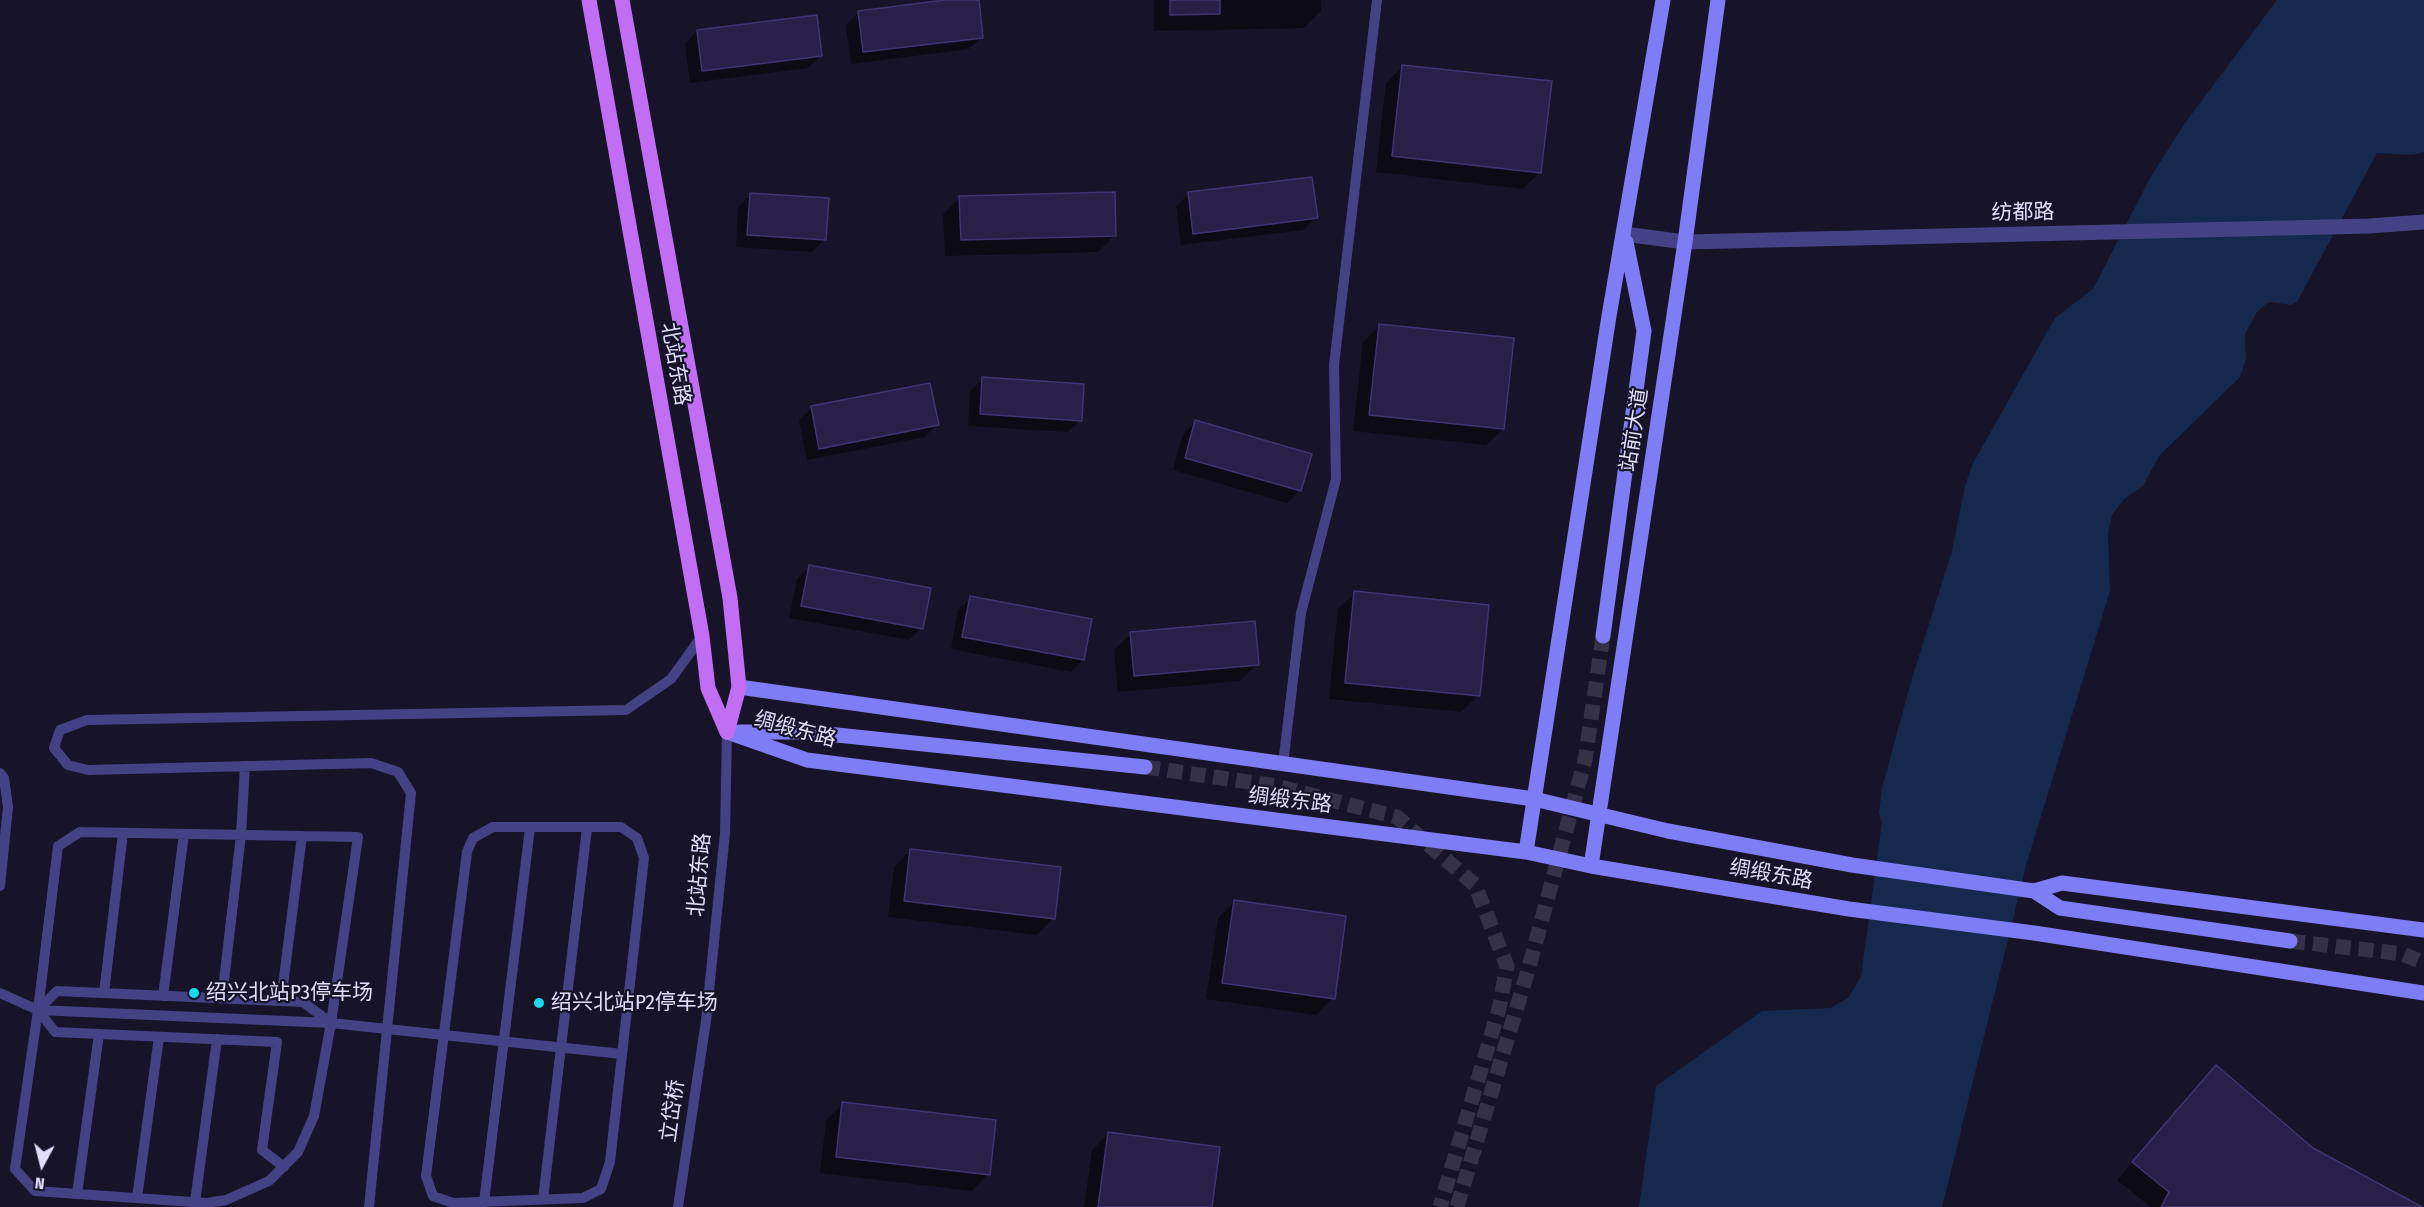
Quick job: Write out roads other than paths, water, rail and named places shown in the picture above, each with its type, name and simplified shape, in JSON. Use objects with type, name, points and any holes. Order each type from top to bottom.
[{"type":"main road","name":"北站东路","points":[[589,0],[702,636],[708,688],[727,732]]},
{"type":"main road","name":"北站东路","points":[[622,0],[730,598],[739,687],[727,732]]},
{"type":"main road","name":"站前大道","points":[[1526,852],[1663,0]]},
{"type":"main road","name":"站前大道","points":[[1591,866],[1685,242],[1718,0]]},
{"type":"main road","points":[[1603,636],[1644,331],[1624,234]]},
{"type":"main road","name":"绸缎东路","points":[[739,687],[1534,799],[1668,831],[1852,865],[2034,891]]},
{"type":"main road","name":"绸缎东路","points":[[727,732],[807,760],[1526,852],[1591,866],[1849,909],[2034,933],[2424,993]]},
{"type":"main road","points":[[727,732],[808,732],[1145,767]]},
{"type":"main road","points":[[2034,891],[2062,883],[2424,930]]},
{"type":"main road","points":[[2034,891],[2060,908],[2290,941]]},
{"type":"street","name":"纺都路","points":[[1624,234],[1685,242],[2369,226],[2424,222]]},
{"type":"lane","points":[[1283,764],[1301,613],[1336,479],[1334,365],[1377,0]]},
{"type":"lane","points":[[369,1207],[411,793],[398,772],[371,763],[88,770],[68,765],[54,748],[60,730],[87,720],[626,710],[671,679],[702,636]]},
{"type":"lane","name":"北站东路","points":[[706,1020],[725,833],[727,732]]},
{"type":"lane","points":[[222,999],[242,835],[245,766]]},
{"type":"lane","points":[[0,773],[4,778],[8,807],[0,886]]},
{"type":"lane","points":[[621,827],[637,838],[644,858],[610,1162],[601,1189],[583,1198],[453,1203],[433,1196],[426,1176],[467,852],[473,838],[493,828],[587,828],[621,827]]},
{"type":"lane","points":[[484,1202],[530,828]]},
{"type":"lane","points":[[543,1199],[587,828]]},
{"type":"lane","points":[[80,832],[242,835],[358,837],[331,1023],[314,1116],[298,1152],[269,1181],[226,1200],[207,1203],[35,1191],[15,1168],[38,1010],[58,846],[80,832]]},
{"type":"lane","points":[[104,993],[123,833]]},
{"type":"lane","points":[[163,996],[183,834]]},
{"type":"lane","points":[[281,1001],[302,836]]},
{"type":"lane","points":[[38,1010],[57,991],[104,993],[303,1002],[331,1023]]},
{"type":"lane","points":[[0,993],[38,1010],[331,1023],[622,1054]]},
{"type":"lane","points":[[38,1010],[55,1032],[277,1042],[262,1150],[284,1167]]},
{"type":"lane","name":"立岱桥","points":[[678,1207],[706,1020]]},
{"type":"lane","points":[[78,1194],[99,1034]]},
{"type":"lane","points":[[137,1198],[159,1036]]},
{"type":"lane","points":[[195,1203],[217,1039]]},
{"type":"water","points":[[2277,0],[2424,0],[2424,152],[2412,155],[2377,153],[2297,302],[2291,305],[2272,302],[2257,312],[2245,334],[2246,359],[2240,377],[2159,456],[2143,486],[2124,499],[2112,515],[2108,534],[2110,591],[2027,862],[1942,1207],[1639,1207],[1656,1086],[1762,1011],[1830,1008],[1848,998],[1861,976],[1882,822],[1879,813],[1882,788],[1912,678],[1952,551],[1965,486],[1972,465],[2055,318],[2093,289],[2150,178],[2185,123]]},
{"type":"tunnel","points":[[1457,1207],[1529,967],[1585,760],[1603,636]]},
{"type":"tunnel","points":[[1145,767],[1277,786],[1397,817],[1475,885],[1507,966],[1499,1009],[1440,1207]]},
{"type":"tunnel","points":[[2290,941],[2403,954],[2424,963]]},
{"type":"place","name":"绍兴北站P3停车场","points":[[194,993]]},
{"type":"place","name":"绍兴北站P2停车场","points":[[539,1003]]}]
